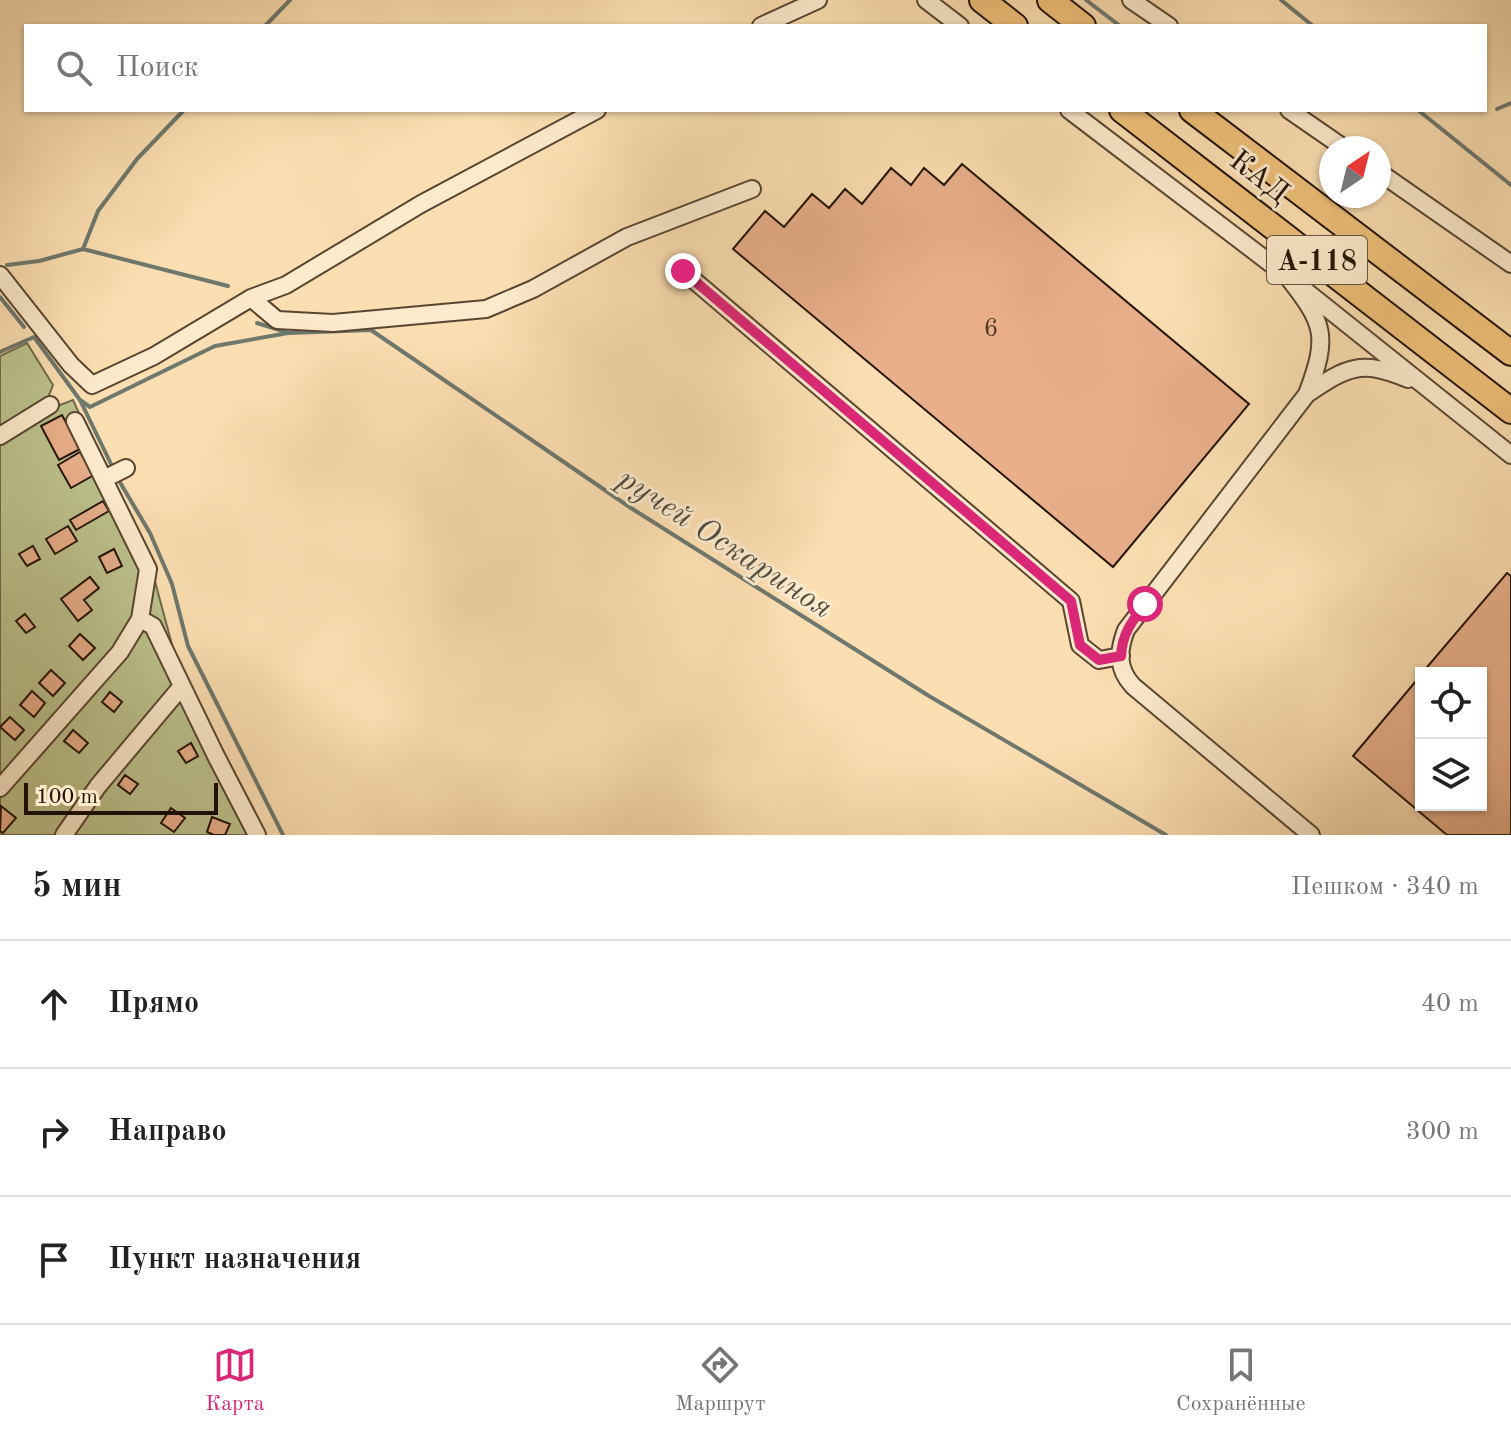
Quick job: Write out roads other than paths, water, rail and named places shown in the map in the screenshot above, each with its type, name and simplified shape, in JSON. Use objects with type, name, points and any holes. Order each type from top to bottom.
[{"type":"highway","points":[[982,0],[1012,24]]},
{"type":"highway","points":[[1050,0],[1080,24]]},
{"type":"highway","name":"КАД","points":[[1125,112],[1511,411]]},
{"type":"highway","name":"КАД","points":[[1195,112],[1511,353]]},
{"type":"street","points":[[765,24],[818,0]]},
{"type":"street","points":[[926,0],[957,24]]},
{"type":"street","points":[[1131,0],[1166,24]]},
{"type":"street","points":[[0,275],[71,365],[92,385],[154,356],[251,298],[286,285],[421,204],[593,112]]},
{"type":"street","points":[[1072,112],[1287,276],[1511,455]]},
{"type":"street","points":[[1292,112],[1327,136]]},
{"type":"street","points":[[1391,180],[1511,264]]},
{"type":"street","points":[[251,298],[277,320],[333,323],[486,309],[533,289],[627,237],[752,189]]},
{"type":"street","points":[[683,271],[1071,601],[1080,645],[1099,660],[1121,656]]},
{"type":"street","points":[[1287,276],[1316,317],[1322,340],[1317,367],[1307,394],[1126,630],[1121,656],[1124,676],[1133,686],[1311,835]]},
{"type":"street","points":[[1307,394],[1354,368],[1378,368],[1428,388]]},
{"type":"street","points":[[0,436],[50,405]]},
{"type":"street","points":[[0,788],[120,652],[140,619],[148,569],[75,421]]},
{"type":"street","points":[[104,479],[126,468]]},
{"type":"street","points":[[140,619],[153,626],[257,835]]},
{"type":"street","points":[[64,835],[98,786],[182,686]]},
{"type":"waterway","points":[[267,24],[290,0]]},
{"type":"waterway","points":[[1086,0],[1117,24]]},
{"type":"waterway","points":[[1281,0],[1311,24]]},
{"type":"waterway","points":[[1497,109],[1511,103]]},
{"type":"waterway","points":[[83,249],[98,211],[137,159],[182,112]]},
{"type":"waterway","points":[[1420,112],[1511,185]]},
{"type":"waterway","name":"ручей Оскариноя","points":[[7,265],[39,261],[83,249],[228,286]]},
{"type":"waterway","name":"ручей Оскариноя","points":[[0,297],[24,327]]},
{"type":"waterway","name":"ручей Оскариноя","points":[[257,323],[289,333],[371,330],[631,508],[929,696],[1166,835]]},
{"type":"waterway","points":[[113,468],[80,400],[90,407],[215,346],[288,333]]},
{"type":"waterway","points":[[0,352],[34,337],[80,400]]},
{"type":"waterway","points":[[118,479],[150,533],[172,584],[188,646],[283,835]]}]
